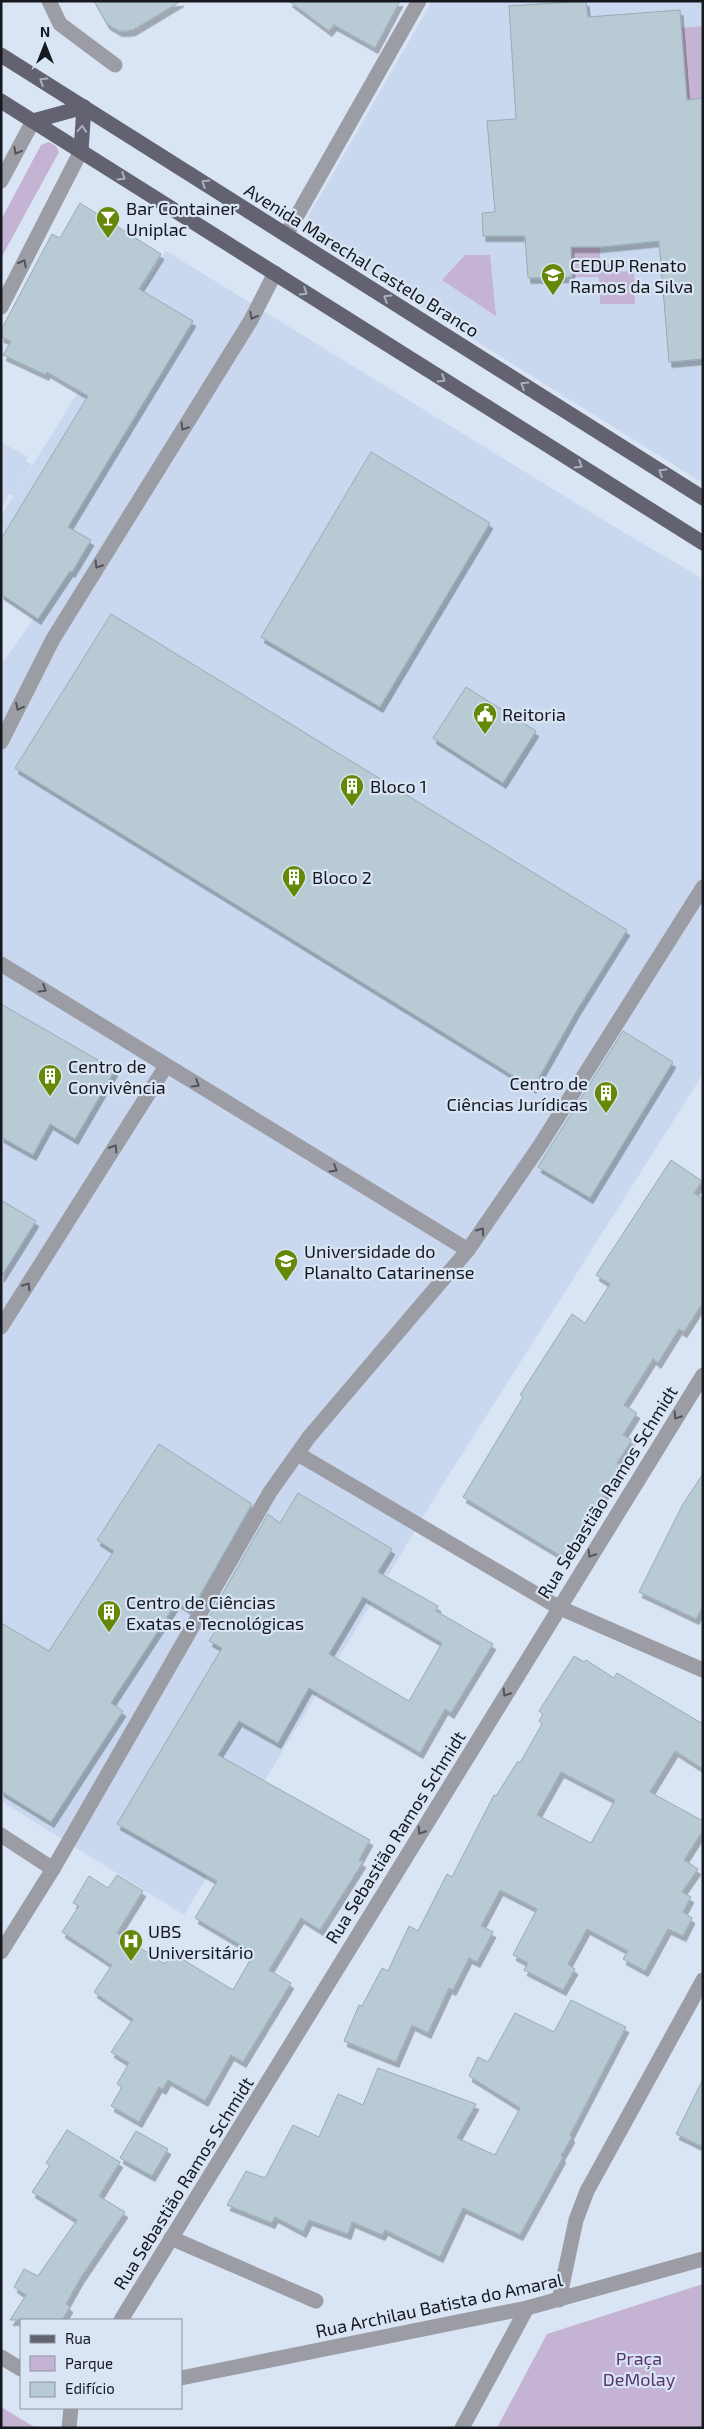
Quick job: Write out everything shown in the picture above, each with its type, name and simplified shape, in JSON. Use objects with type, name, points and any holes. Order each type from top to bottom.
[{"type":"main road","name":"Avenida Marechal Castelo Branco","points":[[1,55],[703,498]]},
{"type":"main road","points":[[1,101],[703,543]]},
{"type":"main road","points":[[33,121],[84,107],[81,151]]},
{"type":"street","points":[[49,1],[60,24],[115,65]]},
{"type":"street","points":[[286,235],[419,1]]},
{"type":"street","points":[[1,181],[33,121]]},
{"type":"street","points":[[1,307],[81,151]]},
{"type":"street","points":[[1,742],[53,638],[251,320],[275,273]]},
{"type":"street","points":[[1,1952],[53,1869],[270,1492],[356,1381],[468,1250],[539,1147],[703,887]]},
{"type":"street","points":[[1,964],[468,1250]]},
{"type":"street","points":[[1,1327],[166,1066]]},
{"type":"street","name":"Rua Sebastião Ramos Schmidt","points":[[122,2319],[558,1607],[703,1375]]},
{"type":"street","points":[[298,1454],[558,1607],[703,1670]]},
{"type":"street","points":[[1,1835],[53,1869]]},
{"type":"street","points":[[560,2300],[576,2220],[587,2191],[703,1980]]},
{"type":"street","points":[[171,2238],[316,2301]]},
{"type":"street","name":"Rua Archilau Batista do Amaral","points":[[182,2378],[528,2308],[703,2259]]},
{"type":"street","points":[[462,2428],[528,2308]]},
{"type":"street","points":[[1,2357],[20,2368]]},
{"type":"street","points":[[69,2428],[71,2409]]},
{"type":"shaded area","name":"CEDUP Renato Ramos da Silva","points":[[432,1],[703,1],[703,483],[300,231]]},
{"type":"shaded area","name":"Universidade do Planalto Catarinense","points":[[166,251],[613,526],[703,579],[703,1074],[440,1489],[184,1915],[1,1801],[1,665],[34,618],[1,597],[1,516]]},
{"type":"shaded area","points":[[1,442],[28,457],[26,461],[32,464],[14,496],[9,494],[1,508]]},
{"type":"green space","points":[[703,26],[703,98],[687,100],[681,28]]},
{"type":"green space","points":[[49,142],[56,146],[59,152],[1,258],[1,220],[41,145]]},
{"type":"green space","points":[[571,247],[600,247],[600,263],[609,264],[609,272],[634,271],[635,304],[600,304],[599,277],[572,277]]},
{"type":"green space","points":[[465,255],[490,255],[496,316],[442,280]]},
{"type":"green space","name":"Praça DeMolay","points":[[703,2284],[703,2428],[497,2428],[547,2334]]},
{"type":"green space","points":[[1,2407],[36,2428],[1,2428]]},
{"type":"building","points":[[94,1],[181,1],[133,30],[119,31],[107,24]]},
{"type":"building","points":[[289,1],[400,1],[375,48],[334,25],[329,31]]},
{"type":"building","points":[[586,1],[588,17],[680,10],[687,100],[703,98],[703,359],[669,362],[659,241],[600,247],[571,247],[572,277],[528,278],[525,236],[483,236],[482,213],[495,212],[487,121],[516,119],[509,6]]},
{"type":"building","points":[[80,203],[161,254],[139,289],[193,321],[68,527],[91,540],[72,572],[70,571],[38,619],[1,594],[1,539],[88,396],[47,372],[46,375],[3,355],[11,341],[1,337],[1,330],[52,234],[60,238]]},
{"type":"building","points":[[371,452],[490,523],[380,707],[261,637]]},
{"type":"building","points":[[111,614],[627,930],[577,1010],[533,1088],[15,768]]},
{"type":"building","name":"Reitoria","points":[[466,687],[536,731],[503,783],[433,738]]},
{"type":"building","name":"Centro de Convivência","points":[[1,1004],[115,1070],[75,1139],[50,1124],[33,1155],[1,1137]]},
{"type":"building","name":"Centro de Ciências Jurídicas","points":[[623,1031],[673,1062],[590,1198],[538,1167]]},
{"type":"building","points":[[671,1160],[702,1181],[694,1193],[703,1199],[703,1302],[684,1332],[679,1329],[658,1363],[653,1359],[624,1405],[637,1413],[623,1435],[632,1440],[617,1463],[622,1466],[566,1559],[463,1497],[523,1397],[520,1395],[572,1314],[585,1323],[610,1284],[596,1275]]},
{"type":"building","points":[[1,1200],[36,1221],[1,1277]]},
{"type":"building","name":"Centro de Ciências Exatas e Tecnológicas","points":[[159,1444],[252,1504],[191,1611],[177,1602],[111,1703],[123,1711],[51,1822],[1,1791],[1,1623],[49,1651],[114,1551],[97,1540]]},
{"type":"building","points":[[703,1474],[703,1606],[696,1619],[639,1592],[683,1504]]},
{"type":"building","points":[[298,1493],[392,1549],[378,1572],[438,1606],[436,1611],[493,1644],[451,1713],[445,1709],[420,1753],[309,1688],[278,1743],[239,1721],[218,1755],[370,1840],[359,1860],[363,1862],[320,1930],[301,1918],[269,1970],[291,1983],[243,2062],[231,2055],[205,2101],[168,2080],[163,2089],[159,2087],[139,2122],[111,2106],[122,2087],[117,2084],[129,2063],[111,2052],[133,2019],[94,1992],[112,1965],[62,1932],[79,1906],[73,1903],[89,1876],[108,1888],[117,1875],[143,1891],[117,1933],[165,1964],[172,1953],[233,1990],[254,1953],[195,1918],[217,1881],[117,1824],[222,1648],[209,1641],[217,1628],[207,1621],[268,1514],[280,1523]],"holes":[[[363,1597],[442,1643],[409,1701],[329,1654]]]},
{"type":"building","points":[[574,1656],[584,1662],[586,1660],[614,1678],[617,1673],[703,1724],[703,1769],[675,1751],[650,1792],[703,1821],[703,1830],[684,1860],[698,1869],[682,1892],[691,1897],[683,1912],[692,1918],[683,1936],[668,1929],[645,1971],[623,1959],[628,1951],[587,1929],[568,1964],[575,1969],[563,1990],[524,1970],[528,1963],[513,1955],[537,1909],[500,1890],[481,1926],[493,1932],[477,1962],[469,1958],[453,1990],[449,1988],[428,2033],[412,2025],[396,2062],[344,2041],[359,2005],[362,2006],[382,1968],[388,1971],[409,1926],[418,1931],[447,1874],[452,1877],[494,1795],[496,1796],[518,1761],[520,1763],[542,1724],[539,1721],[543,1714],[539,1711]],"holes":[[[561,1772],[615,1800],[591,1843],[537,1815]]]},
{"type":"building","points":[[571,2000],[626,2027],[570,2135],[572,2137],[561,2156],[563,2157],[520,2235],[463,2208],[440,2257],[385,2230],[382,2235],[352,2222],[348,2234],[309,2220],[303,2232],[275,2217],[272,2223],[227,2205],[246,2171],[265,2178],[293,2125],[319,2137],[338,2094],[363,2105],[378,2068],[476,2104],[457,2138],[495,2155],[520,2108],[469,2076],[478,2057],[488,2062],[515,2013],[554,2032]]},
{"type":"building","points":[[703,2079],[703,2147],[676,2134]]},
{"type":"building","points":[[67,2130],[120,2162],[99,2196],[125,2212],[80,2279],[66,2304],[70,2307],[63,2319],[10,2320],[26,2295],[14,2287],[24,2269],[38,2276],[77,2220],[32,2192],[50,2165],[46,2163]]},
{"type":"building","points":[[136,2131],[168,2149],[152,2176],[120,2158]]},
{"type":"place","name":"Bar Container Uniplac","points":[[108,239]]},
{"type":"place","name":"CEDUP Renato Ramos da Silva","points":[[553,296]]},
{"type":"place","name":"Reitoria","points":[[485,735]]},
{"type":"place","name":"Bloco 1","points":[[352,807]]},
{"type":"place","name":"Bloco 2","points":[[294,898]]},
{"type":"place","name":"Centro de Convivência","points":[[50,1097]]},
{"type":"place","name":"Centro de Ciências Jurídicas","points":[[606,1114]]},
{"type":"place","name":"Universidade do Planalto Catarinense","points":[[286,1282]]},
{"type":"place","name":"Centro de Ciências Exatas e Tecnológicas","points":[[109,1633]]},
{"type":"place","name":"UBS Universitário","points":[[131,1962]]}]
